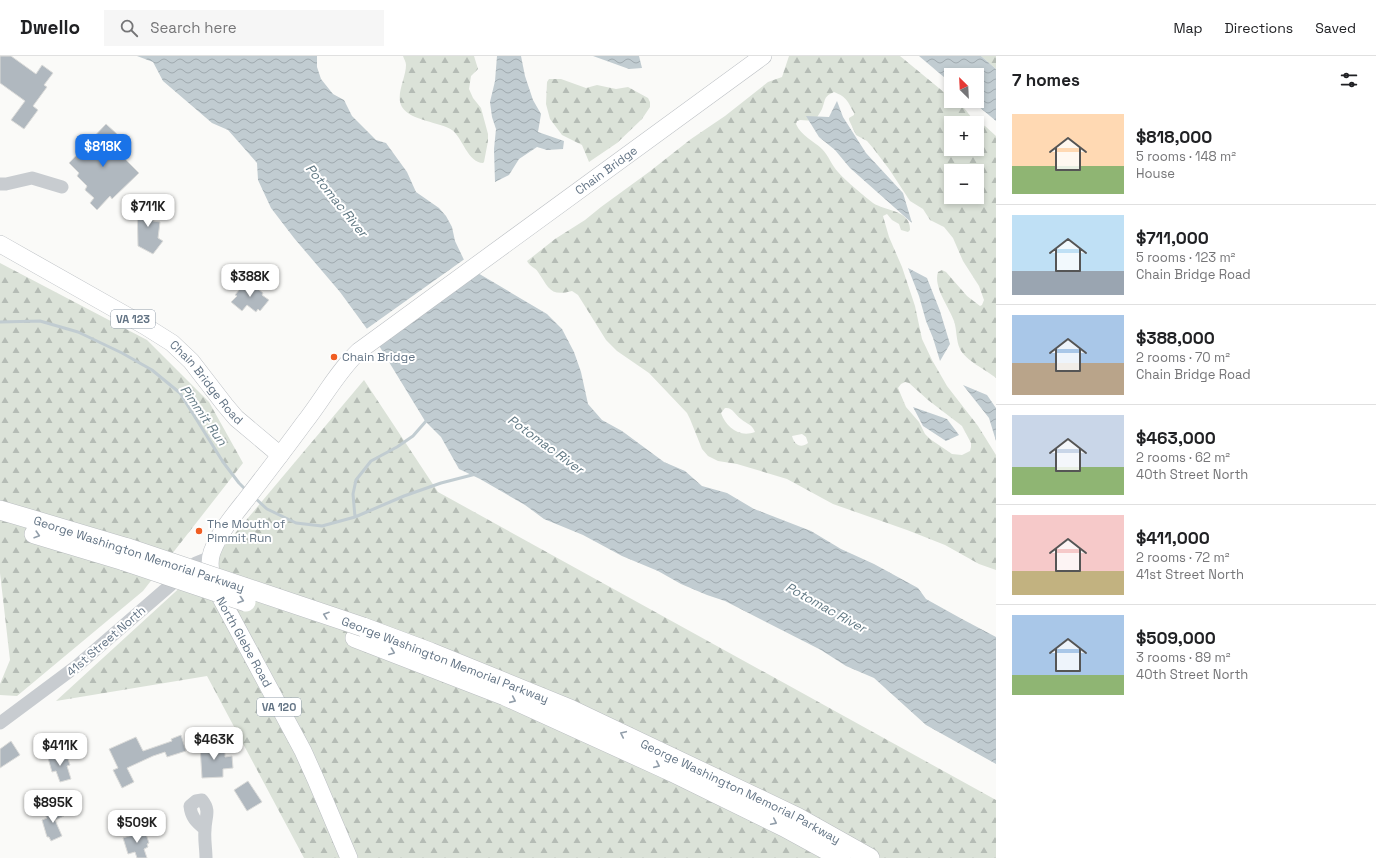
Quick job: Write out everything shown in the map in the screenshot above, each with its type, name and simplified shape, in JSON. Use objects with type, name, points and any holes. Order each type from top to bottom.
[{"type":"highway","name":"George Washington Memorial Parkway","points":[[0,510],[359,633],[430,652],[570,709],[797,817],[870,858]]},
{"type":"highway","name":"George Washington Memorial Parkway","points":[[0,524],[126,554]]},
{"type":"highway","name":"George Washington Memorial Parkway","points":[[359,633],[505,696],[672,772],[784,826],[841,858]]},
{"type":"main road","name":"Chain Bridge","points":[[280,455],[353,356],[763,56]]},
{"type":"main road","name":"Chain Bridge Road","points":[[0,244],[145,326],[172,343],[191,361],[236,418],[280,455]]},
{"type":"main road","name":"North Glebe Road","points":[[280,455],[223,531],[211,557],[211,574],[218,594],[303,751],[348,858]]},
{"type":"street","points":[[0,184],[32,178],[62,187]]},
{"type":"street","name":"41st Street North","points":[[0,723],[78,665],[196,563],[211,557]]},
{"type":"street","points":[[205,828],[206,858]]},
{"type":"green space","points":[[403,56],[474,56],[478,69],[471,76],[469,89],[473,98],[481,108],[488,134],[483,163],[473,159],[456,133],[452,130],[412,115],[406,112],[402,107],[400,102],[400,92],[406,70]]},
{"type":"green space","points":[[789,56],[900,56],[944,92],[944,108],[964,108],[971,116],[944,116],[944,156],[984,156],[984,126],[996,136],[996,378],[971,361],[960,349],[952,315],[942,297],[938,284],[938,272],[942,270],[946,272],[967,296],[980,306],[984,300],[979,286],[963,261],[953,238],[944,227],[930,220],[923,209],[910,201],[873,148],[867,141],[856,135],[849,120],[854,113],[847,100],[834,92],[826,97],[822,109],[815,121],[800,120],[797,121],[796,124],[804,135],[822,149],[836,170],[855,188],[878,206],[902,215],[909,223],[910,230],[908,232],[901,230],[899,224],[892,220],[887,214],[883,216],[889,237],[902,267],[915,306],[922,339],[947,386],[978,426],[996,455],[996,570],[979,564],[945,545],[833,504],[787,479],[737,464],[718,461],[708,456],[702,449],[687,413],[649,373],[617,351],[606,340],[578,295],[572,291],[559,293],[551,290],[537,270],[527,261],[555,239],[585,220],[691,139],[725,116],[768,82],[782,77]],"holes":[[[905,382],[909,383],[928,400],[962,426],[971,443],[970,451],[962,455],[952,454],[925,434],[919,422],[906,407],[898,388]],[[725,408],[728,408],[734,412],[743,421],[751,426],[755,432],[744,434],[730,427],[726,423],[721,413]],[[802,434],[806,437],[808,443],[800,446],[794,441],[792,436]]]},
{"type":"green space","points":[[981,56],[996,56],[996,69]]},
{"type":"green space","points":[[549,79],[561,79],[586,88],[597,85],[616,89],[628,87],[648,98],[650,107],[642,119],[617,143],[589,162],[582,145],[562,135],[550,119],[546,104],[547,82]]},
{"type":"green space","points":[[0,263],[147,340],[209,402],[243,463],[143,591],[17,696],[0,695],[0,684],[10,660],[0,573]]},
{"type":"green space","points":[[364,380],[438,492],[996,800],[996,858],[304,858],[207,676],[56,701],[221,550]]},
{"type":"water","name":"Potomac River","points":[[137,56],[317,56],[317,67],[321,79],[333,94],[344,100],[352,116],[376,140],[386,143],[407,172],[416,192],[439,208],[446,216],[452,227],[455,241],[465,262],[471,269],[547,314],[562,329],[574,352],[581,372],[588,404],[602,420],[622,431],[664,462],[685,471],[702,486],[727,493],[754,509],[811,531],[841,549],[874,564],[918,588],[926,599],[996,637],[996,764],[926,725],[874,678],[846,666],[821,650],[725,601],[681,584],[658,571],[622,556],[583,535],[544,519],[525,505],[480,479],[459,469],[441,437],[425,421],[378,344],[340,292],[294,238],[271,208],[258,180],[257,163],[228,130],[212,123],[163,81],[153,62]]},
{"type":"water","points":[[497,56],[521,56],[525,76],[533,100],[541,114],[538,132],[564,141],[563,149],[547,150],[537,147],[519,159],[509,175],[495,182],[494,149],[496,129],[492,117],[490,102],[495,81]]},
{"type":"water","points":[[593,56],[639,56],[642,68],[629,69]]},
{"type":"water","points":[[919,56],[981,56],[996,69],[996,121],[980,108],[984,108],[984,68],[944,68],[944,77]]},
{"type":"water","points":[[837,101],[843,117],[866,153],[903,193],[912,223],[850,168],[835,150],[819,137],[806,116],[829,117]]},
{"type":"water","points":[[908,268],[927,278],[940,311],[950,344],[940,361],[919,296]]},
{"type":"water","points":[[963,385],[987,395],[996,408],[996,441],[989,418]]},
{"type":"water","points":[[913,407],[947,419],[959,435],[946,441],[923,426]]},
{"type":"pier","points":[[466,258],[472,267],[376,345],[365,330]]},
{"type":"building","points":[[0,56],[11,56],[36,74],[42,65],[53,73],[44,85],[47,87],[33,106],[38,110],[24,129],[11,120],[25,101],[0,83]]},
{"type":"building","points":[[106,124],[117,134],[109,143],[139,173],[112,199],[110,196],[97,210],[90,203],[94,198],[85,190],[87,186],[77,176],[79,173],[69,163]]},
{"type":"building","points":[[153,202],[153,221],[160,222],[158,238],[163,241],[153,254],[138,246],[137,203]]},
{"type":"building","points":[[247,280],[269,300],[260,311],[258,309],[256,312],[247,305],[242,311],[231,302],[237,296],[235,295]]},
{"type":"building","points":[[181,735],[186,751],[167,757],[165,752],[127,768],[134,782],[122,788],[113,770],[118,768],[109,749],[136,737],[143,751],[172,741],[171,739]]},
{"type":"building","points":[[11,741],[20,755],[0,768],[0,749]]},
{"type":"building","points":[[220,745],[220,747],[225,747],[225,757],[232,756],[233,768],[223,769],[223,777],[202,778],[200,746]]},
{"type":"building","points":[[59,755],[60,758],[67,756],[70,765],[67,766],[71,779],[60,782],[56,771],[52,772],[48,758]]},
{"type":"building","points":[[248,781],[262,802],[247,811],[234,790]]},
{"type":"building","points":[[61,808],[64,816],[55,820],[62,836],[51,841],[49,837],[47,837],[42,820],[47,818],[45,815]]},
{"type":"building","points":[[145,831],[149,843],[147,844],[148,847],[144,849],[147,858],[137,858],[135,852],[128,854],[123,838]]},
{"type":"waterway","name":"Pimmit Run","points":[[0,322],[40,321],[78,332],[122,353],[152,370],[180,393],[223,462],[247,491]]},
{"type":"waterway","name":"Pimmit Run","points":[[355,517],[353,494],[356,480],[371,461],[397,447],[413,436],[427,420]]},
{"type":"waterway","name":"Pimmit Run","points":[[254,497],[267,509],[296,523],[322,526],[355,517],[404,496],[441,483],[476,474]]},
{"type":"place","name":"Chain Bridge","points":[[334,357]]},
{"type":"place","name":"The Mouth of Pimmit Run","points":[[199,531]]}]
